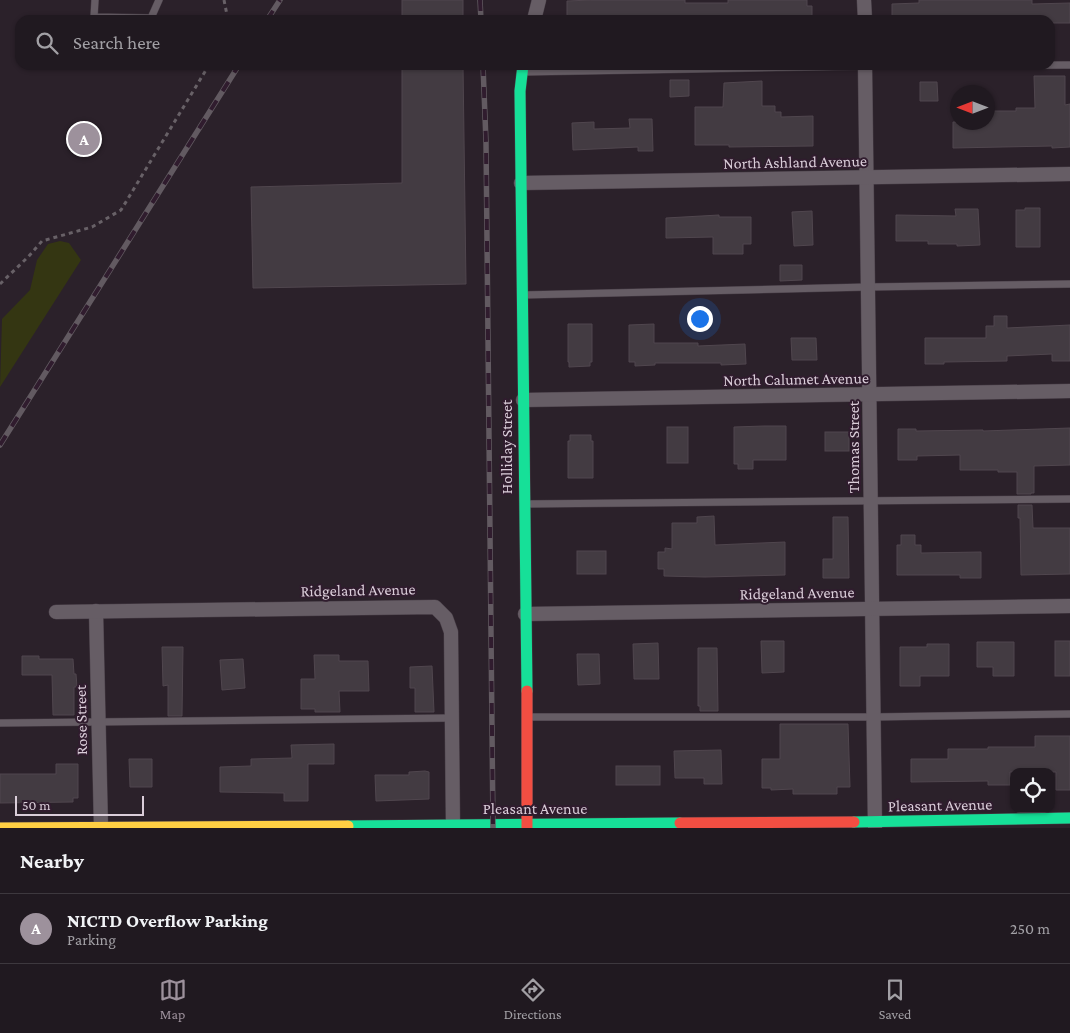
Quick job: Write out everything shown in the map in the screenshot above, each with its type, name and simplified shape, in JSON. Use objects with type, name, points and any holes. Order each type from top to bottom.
[{"type":"street","points":[[535,15],[539,0]]},
{"type":"street","points":[[864,0],[865,15]]},
{"type":"street","name":"Holliday Street","points":[[523,70],[520,91],[527,826]]},
{"type":"street","name":"Thomas Street","points":[[865,70],[875,825]]},
{"type":"street","name":"North Ashland Avenue","points":[[521,183],[1070,174]]},
{"type":"street","name":"North Calumet Avenue","points":[[523,400],[870,396],[1070,391]]},
{"type":"street","name":"Ridgeland Avenue","points":[[525,614],[1070,606]]},
{"type":"street","name":"Ridgeland Avenue","points":[[56,612],[434,607],[446,618],[451,632],[453,826]]},
{"type":"street","name":"Rose Street","points":[[96,611],[100,828]]},
{"type":"street","name":"Pleasant Avenue","points":[[0,828],[875,825],[1070,818]]},
{"type":"lane","points":[[94,15],[95,0]]},
{"type":"lane","points":[[152,15],[159,0]]},
{"type":"lane","points":[[1055,65],[1070,65]]},
{"type":"lane","points":[[522,295],[1070,284]]},
{"type":"lane","points":[[524,504],[871,502],[1070,498]]},
{"type":"lane","points":[[527,717],[873,717],[1070,714]]},
{"type":"lane","points":[[0,723],[452,718]]},
{"type":"path","points":[[224,0],[227,15]]},
{"type":"path","points":[[0,284],[42,241],[92,227],[121,210],[207,70]]},
{"type":"green space","points":[[60,241],[69,243],[81,260],[0,387],[2,319],[30,290],[37,260],[48,244]]},
{"type":"building","points":[[402,0],[463,0],[463,15],[402,15]]},
{"type":"building","points":[[685,0],[685,3],[728,3],[728,0],[807,0],[807,6],[812,6],[812,15],[567,15],[567,1]]},
{"type":"building","points":[[919,0],[1032,0],[1032,4],[1070,3],[1070,23],[1055,23],[1055,15],[892,15],[892,4],[919,3]]},
{"type":"building","points":[[402,70],[463,70],[466,284],[253,288],[251,187],[402,183]]},
{"type":"building","points":[[1034,76],[1065,76],[1065,105],[1070,104],[1070,147],[953,148],[953,130],[995,130],[995,111],[1016,111],[1016,108],[1035,108]]},
{"type":"building","points":[[670,80],[689,80],[689,96],[670,97]]},
{"type":"building","points":[[762,81],[762,106],[775,106],[775,112],[781,112],[781,117],[813,116],[813,146],[729,147],[729,145],[695,145],[695,107],[723,107],[724,83]]},
{"type":"building","points":[[920,82],[937,82],[938,101],[920,101]]},
{"type":"building","points":[[629,119],[652,119],[653,151],[638,151],[638,147],[573,150],[572,123],[594,122],[594,129],[630,128]]},
{"type":"building","points":[[1025,208],[1040,208],[1040,247],[1016,247],[1016,210],[1025,210]]},
{"type":"building","points":[[955,209],[978,209],[980,245],[957,246],[957,244],[928,244],[928,241],[896,241],[896,215],[956,216]]},
{"type":"building","points":[[812,211],[813,245],[794,246],[792,212]]},
{"type":"building","points":[[719,215],[719,217],[751,217],[751,244],[743,244],[743,254],[713,254],[713,237],[666,238],[666,218]]},
{"type":"building","points":[[780,265],[802,265],[802,280],[780,281]]},
{"type":"building","points":[[994,316],[1007,316],[1007,328],[1070,325],[1070,361],[1052,361],[1052,354],[1007,356],[1007,361],[925,364],[925,338],[986,338],[986,326],[994,326]]},
{"type":"building","points":[[568,324],[592,324],[592,362],[590,362],[590,366],[569,367]]},
{"type":"building","points":[[654,324],[654,343],[698,343],[698,346],[745,344],[746,364],[655,363],[655,365],[635,366],[635,362],[629,362],[629,325]]},
{"type":"building","points":[[791,338],[816,338],[817,360],[792,360]]},
{"type":"building","points":[[786,426],[786,460],[753,460],[753,469],[738,469],[738,464],[734,464],[734,427]]},
{"type":"building","points":[[667,427],[688,427],[688,463],[667,463]]},
{"type":"building","points":[[1070,428],[1070,465],[1034,466],[1034,493],[1031,494],[1017,494],[1017,472],[960,470],[960,455],[917,456],[917,460],[898,460],[898,429],[916,429],[916,431],[983,431]]},
{"type":"building","points":[[825,432],[849,432],[849,451],[825,451]]},
{"type":"building","points":[[570,435],[591,435],[591,441],[593,441],[593,478],[568,478],[568,441],[570,441]]},
{"type":"building","points":[[1018,505],[1032,505],[1033,528],[1070,528],[1070,574],[1021,575]]},
{"type":"building","points":[[714,516],[715,545],[785,542],[785,575],[664,576],[664,569],[658,569],[658,552],[665,552],[665,548],[672,549],[672,523],[697,523],[697,517]]},
{"type":"building","points":[[833,517],[848,517],[849,578],[823,578],[823,559],[833,559]]},
{"type":"building","points":[[901,535],[915,535],[915,545],[921,545],[921,553],[981,552],[981,578],[960,578],[960,575],[897,575],[897,545],[901,545]]},
{"type":"building","points":[[577,551],[606,551],[606,574],[577,574]]},
{"type":"building","points":[[761,641],[784,641],[784,672],[762,673]]},
{"type":"building","points":[[1055,641],[1070,641],[1070,676],[1055,676]]},
{"type":"building","points":[[977,642],[1014,642],[1014,676],[993,676],[993,667],[977,667]]},
{"type":"building","points":[[658,643],[659,679],[634,679],[633,644]]},
{"type":"building","points":[[927,644],[949,644],[949,676],[920,676],[920,686],[900,686],[900,647],[927,647]]},
{"type":"building","points":[[162,647],[183,647],[182,716],[168,716],[168,685],[163,686]]},
{"type":"building","points":[[698,648],[717,648],[718,711],[700,711],[700,706],[698,706]]},
{"type":"building","points":[[577,654],[599,654],[600,684],[578,685]]},
{"type":"building","points":[[314,655],[339,655],[339,661],[368,661],[369,691],[339,691],[340,712],[315,712],[315,709],[301,709],[301,679],[315,679]]},
{"type":"building","points":[[22,656],[39,656],[39,659],[73,659],[77,687],[74,687],[74,715],[53,715],[52,675],[22,675]]},
{"type":"building","points":[[243,659],[245,688],[222,690],[220,660]]},
{"type":"building","points":[[432,666],[434,712],[415,712],[415,688],[410,688],[410,667]]},
{"type":"building","points":[[780,724],[848,724],[850,787],[837,787],[837,794],[793,794],[793,789],[771,790],[771,788],[762,788],[762,759],[780,759]]},
{"type":"building","points":[[1035,736],[1070,736],[1070,790],[1056,790],[1055,768],[1010,768],[1010,785],[988,785],[988,781],[911,782],[911,759],[948,759],[948,749],[1035,747]]},
{"type":"building","points":[[334,744],[334,764],[308,764],[308,801],[284,801],[284,793],[220,792],[220,767],[251,766],[251,759],[292,758],[291,745]]},
{"type":"building","points":[[721,750],[722,784],[704,784],[704,778],[675,778],[674,751]]},
{"type":"building","points":[[129,759],[152,759],[152,787],[130,787]]},
{"type":"building","points":[[56,764],[78,764],[78,798],[73,798],[73,802],[0,803],[0,774],[56,774]]},
{"type":"building","points":[[616,766],[660,766],[660,785],[616,785]]},
{"type":"building","points":[[409,772],[429,772],[429,799],[376,801],[375,775],[409,775]]},
{"type":"railway","points":[[270,15],[280,0]]},
{"type":"railway","points":[[480,0],[481,15]]},
{"type":"railway","points":[[0,445],[236,70]]},
{"type":"railway","points":[[483,70],[486,142],[493,828]]},
{"type":"traffic: fast","points":[[522,70],[520,91],[527,691]]},
{"type":"traffic: fast","points":[[854,822],[1070,818]]},
{"type":"traffic: fast","points":[[348,826],[680,823]]},
{"type":"traffic: slow","points":[[0,828],[348,826]]},
{"type":"traffic: jam","points":[[527,691],[527,828]]},
{"type":"traffic: jam","points":[[680,823],[854,822]]},
{"type":"place","name":"NICTD Overflow Parking","points":[[84,139]]}]
